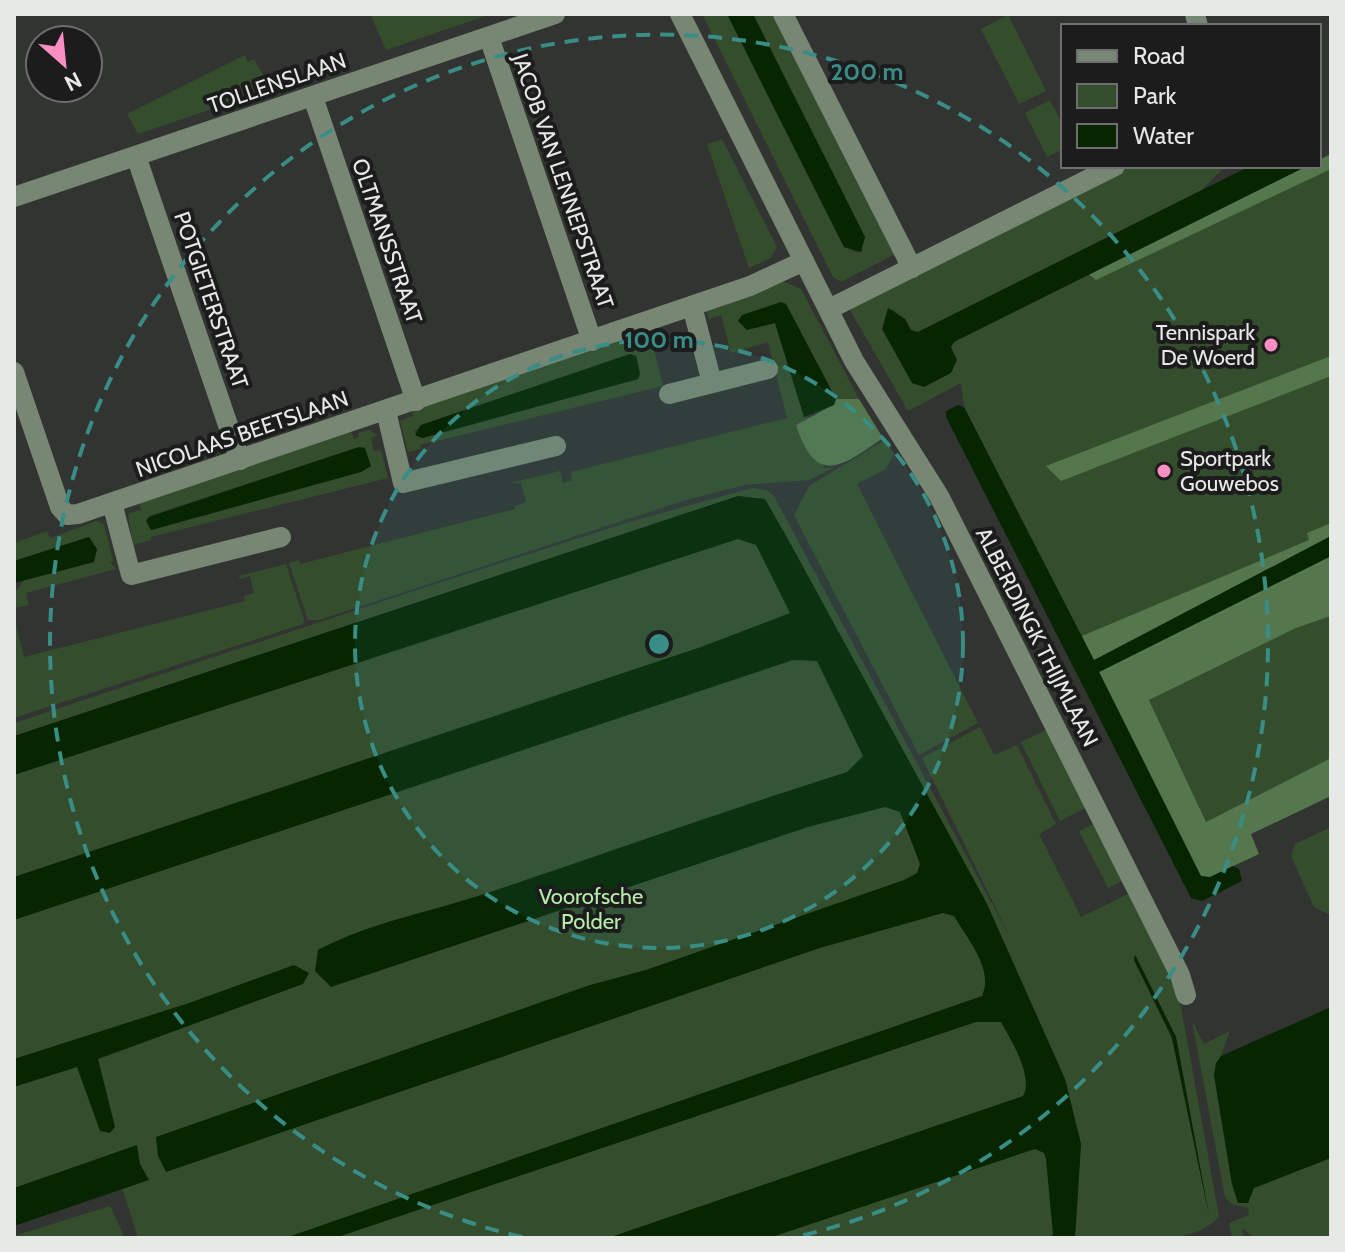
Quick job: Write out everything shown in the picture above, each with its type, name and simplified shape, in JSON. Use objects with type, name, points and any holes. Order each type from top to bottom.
[{"type":"street","name":"TOLLENSLAAN","points":[[14,197],[555,14]]},
{"type":"street","name":"ALBERDINGK THIJMLAAN","points":[[680,14],[854,361],[939,496],[1180,975],[1186,995]]},
{"type":"street","points":[[783,14],[912,268]]},
{"type":"street","name":"JACOB VAN LENNEPSTRAAT","points":[[489,37],[592,341]]},
{"type":"street","name":"OLTMANSSTRAAT","points":[[313,97],[416,401]]},
{"type":"street","name":"POTGIETERSTRAAT","points":[[136,156],[240,460]]},
{"type":"street","points":[[829,309],[1111,168]]},
{"type":"street","name":"NICOLAAS BEETSLAAN","points":[[14,372],[60,507],[67,515],[112,503],[592,341],[750,286],[804,261]]},
{"type":"street","points":[[692,306],[712,383]]},
{"type":"street","points":[[669,394],[768,369]]},
{"type":"street","points":[[386,411],[403,483],[556,446]]},
{"type":"street","points":[[112,503],[131,575],[281,537]]},
{"type":"green space","points":[[491,14],[386,50],[371,16]]},
{"type":"green space","points":[[702,14],[727,14],[844,247],[858,253],[865,237],[753,14],[775,14],[895,254],[841,282],[833,277]]},
{"type":"green space","points":[[1008,15],[1046,91],[1019,104],[981,29]]},
{"type":"green space","points":[[245,55],[248,62],[254,59],[271,89],[138,134],[127,114]]},
{"type":"green space","points":[[1050,100],[1061,121],[1061,150],[1047,157],[1025,113]]},
{"type":"green space","points":[[722,139],[777,247],[771,258],[749,268],[707,144]]},
{"type":"green space","name":"Sportpark Gouwebos","points":[[1331,154],[1331,536],[1094,661],[964,407],[961,383],[908,411],[849,308],[1128,168],[1223,168],[1202,190],[918,332],[911,330],[905,319],[892,309],[882,330],[951,347],[953,342],[1303,168],[1321,168],[1321,159]]},
{"type":"green space","points":[[782,281],[801,289],[859,399],[836,399],[786,304],[781,302],[747,329],[775,323],[804,417],[810,418],[796,425],[825,468],[835,467],[809,480],[745,485],[686,500],[319,620],[308,620],[289,563],[299,560],[300,564],[515,509],[515,506],[526,502],[521,483],[510,483],[560,471],[563,483],[572,480],[571,472],[787,418],[768,342],[731,353],[721,315],[709,319],[706,309]]},
{"type":"green space","points":[[651,337],[663,386],[420,445],[421,449],[408,452],[400,421],[413,416],[412,410],[625,338],[628,347]],"holes":[[[630,354],[636,356],[640,374],[638,379],[423,438],[414,432],[421,425]]]},
{"type":"green space","points":[[369,430],[378,435],[371,438],[374,451],[381,450],[388,478],[151,537],[151,540],[133,545],[128,514],[141,510],[139,502],[351,431],[354,439],[359,437],[358,433]],"holes":[[[359,447],[371,466],[360,472],[152,530],[146,521],[149,516]]]},
{"type":"green space","points":[[885,440],[894,454],[886,469],[857,484],[978,723],[919,755],[794,515],[809,486]]},
{"type":"green space","points":[[752,488],[766,490],[774,496],[1012,941],[922,758],[980,727],[994,755],[1017,745],[1056,824],[1039,834],[1081,917],[1128,894],[1179,996],[1219,1216],[1192,1233],[1173,1237],[1130,1240],[1075,1238],[1081,1144],[1065,1079],[987,904],[764,499],[738,496],[14,736],[14,723],[629,522]],"holes":[[[1133,956],[1136,956],[1176,1037],[1209,1215],[1172,1038]]]},
{"type":"green space","name":"Voorofsche Polder","points":[[759,512],[1027,1024],[1068,1238],[138,1238],[116,1168],[14,1203],[14,749]]},
{"type":"green space","points":[[97,521],[104,524],[113,561],[110,562],[116,569],[26,593],[29,605],[14,608],[14,594],[24,580],[94,562],[89,537],[14,561],[14,543],[47,531],[50,538]]},
{"type":"green space","points":[[286,564],[303,624],[14,718],[14,618],[24,657],[245,601],[244,596],[254,593],[250,576],[240,579],[239,576]]},
{"type":"green space","points":[[1331,616],[1331,758],[1206,822],[1149,699],[1296,628]]},
{"type":"green space","points":[[1046,730],[1085,808],[1060,821],[1021,742]]},
{"type":"green space","points":[[1093,824],[1122,881],[1108,888],[1079,831]]},
{"type":"green space","points":[[1331,827],[1331,913],[1328,914],[1314,907],[1291,856],[1295,844]]},
{"type":"green space","points":[[1192,1021],[1204,1044],[1230,1031],[1214,1075],[1232,1184],[1244,1184],[1331,1147],[1331,1238],[1254,1238],[1242,1228],[1244,1238],[1232,1238],[1229,1223],[1249,1215],[1248,1208],[1231,1204],[1225,1197]]},
{"type":"green space","points":[[110,1206],[125,1238],[14,1238],[14,1236]]},
{"type":"shaded area","points":[[1331,154],[1331,169],[1096,280],[1087,273],[1303,168],[1321,168],[1321,159]]},
{"type":"shaded area","points":[[1331,356],[1331,376],[1061,481],[1046,466]]},
{"type":"shaded area","points":[[836,399],[859,399],[883,438],[854,457],[831,466],[821,464],[812,457],[796,425],[833,405]]},
{"type":"shaded area","points":[[1331,523],[1331,536],[1094,661],[1082,636],[1309,540],[1307,533]]},
{"type":"shaded area","points":[[1331,556],[1331,616],[1296,628],[1149,700],[1206,822],[1331,758],[1331,796],[1251,834],[1259,854],[1210,877],[1201,877],[1099,672]]},
{"type":"water","points":[[727,14],[753,14],[865,237],[861,252],[844,247]]},
{"type":"water","points":[[1246,168],[1303,168],[954,342],[951,347],[957,360],[951,373],[924,387],[912,383],[882,329],[888,308],[905,319],[911,330],[918,332]]},
{"type":"water","points":[[781,302],[786,304],[836,399],[834,405],[804,417],[775,323],[747,330],[738,321],[742,315]]},
{"type":"water","points":[[630,354],[636,356],[640,374],[638,379],[422,438],[415,435],[421,425]]},
{"type":"water","points":[[958,405],[964,407],[1094,660],[1331,536],[1331,556],[1099,672],[1201,876],[1210,877],[1233,866],[1239,869],[1242,881],[1202,901],[1191,898],[946,417],[946,411]]},
{"type":"water","points":[[359,447],[365,448],[371,466],[361,472],[151,530],[146,521],[149,517]]},
{"type":"water","points":[[738,496],[765,499],[987,904],[1065,1079],[1081,1144],[1075,1238],[1050,1238],[1053,1234],[1046,1159],[1044,1153],[1035,1149],[769,1238],[608,1238],[1023,1096],[1026,1088],[1024,1069],[1001,1022],[976,1022],[335,1238],[285,1238],[982,996],[985,975],[978,955],[954,916],[943,913],[820,948],[166,1172],[158,1156],[156,1137],[590,985],[646,970],[904,880],[917,873],[920,864],[900,812],[885,807],[808,827],[331,987],[315,971],[318,950],[381,924],[490,892],[847,772],[863,756],[817,661],[793,660],[14,920],[14,877],[701,647],[790,613],[756,545],[738,539],[14,775],[14,736]]},
{"type":"water","points":[[89,537],[97,549],[94,562],[14,583],[14,561]]},
{"type":"water","points":[[1135,955],[1176,1037],[1209,1215],[1172,1038],[1134,960]]},
{"type":"water","points":[[294,965],[309,973],[303,984],[98,1059],[115,1127],[110,1133],[100,1131],[77,1067],[14,1087],[14,1059],[189,1003]]},
{"type":"water","points":[[1331,1007],[1331,1158],[1254,1188],[1248,1203],[1238,1203],[1214,1075],[1216,1063],[1221,1056]]},
{"type":"water","points":[[137,1145],[140,1164],[149,1180],[14,1226],[14,1188]]},
{"type":"place","name":"Tennispark De Woerd","points":[[1271,345]]},
{"type":"place","name":"Sportpark Gouwebos","points":[[1164,471]]}]
